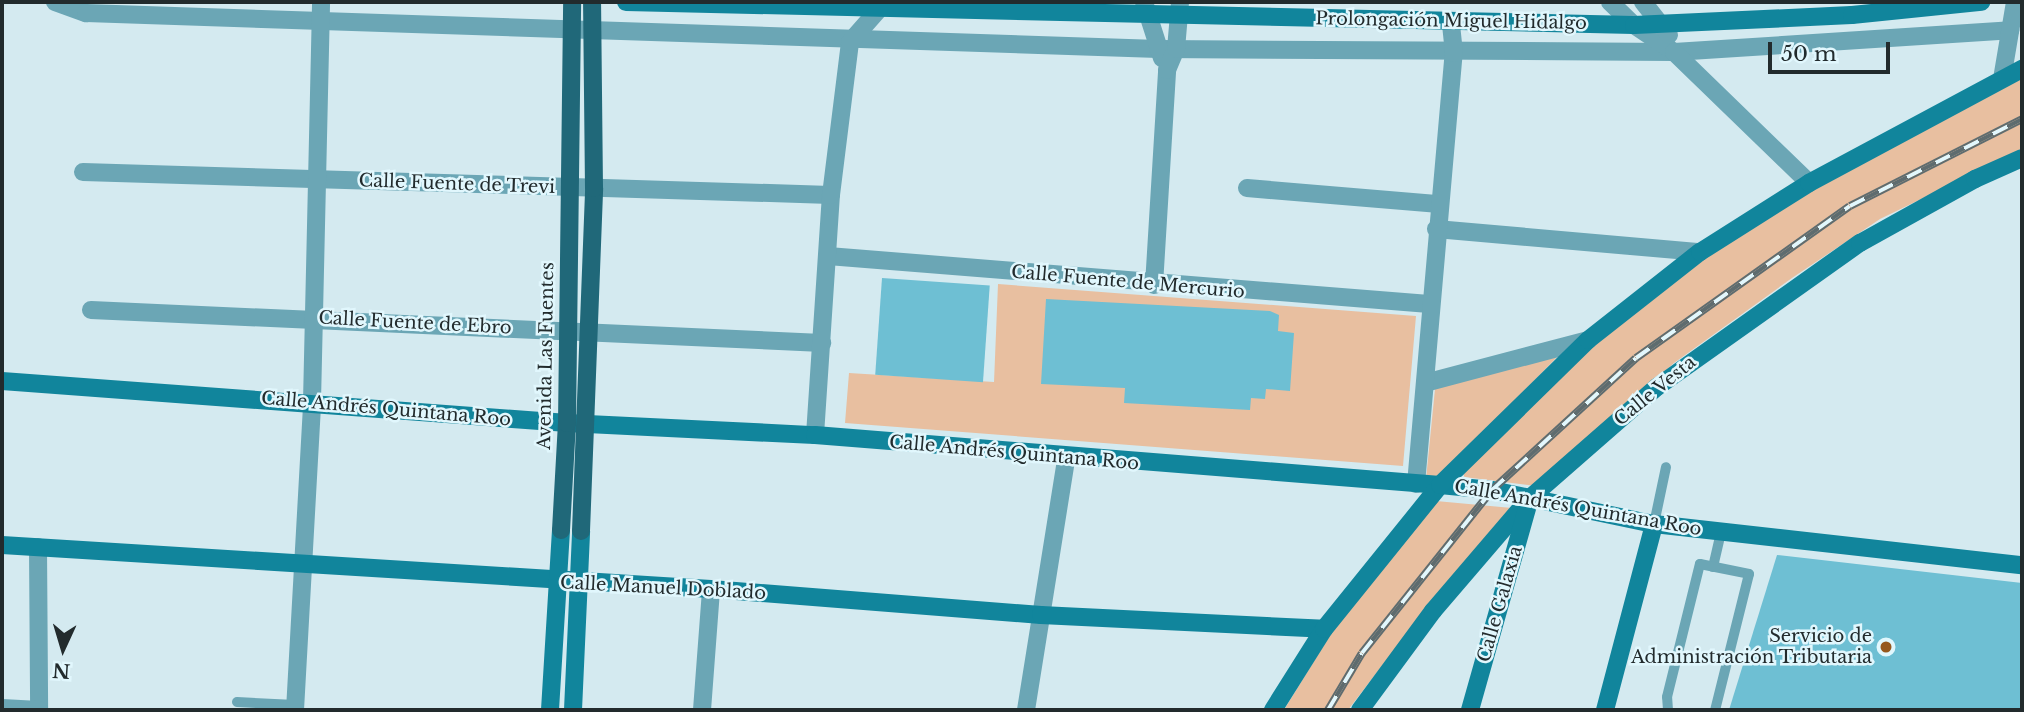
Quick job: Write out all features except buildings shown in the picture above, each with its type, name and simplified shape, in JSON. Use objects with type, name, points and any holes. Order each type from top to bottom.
[{"type":"main road","name":"Avenida Las Fuentes","points":[[550,710],[567,423],[572,2]]},
{"type":"main road","points":[[573,710],[594,188],[592,2]]},
{"type":"main road","name":"Prolongación Miguel Hidalgo","points":[[626,2],[880,8],[1145,8],[1451,22],[1634,25],[1852,15],[1981,2]]},
{"type":"main road","points":[[1273,710],[1324,629],[1440,485],[1588,340],[1700,252],[1809,183],[2022,69]]},
{"type":"main road","name":"Calle Vesta","points":[[1360,710],[1433,611],[1530,498],[1657,387],[1735,328],[1860,243],[1975,179],[2022,158]]},
{"type":"main road","name":"Calle Andrés Quintana Roo","points":[[2,381],[567,423],[815,435],[1066,459],[1440,485],[1530,498],[1654,524],[2022,565]]},
{"type":"main road","name":"Calle Galaxia","points":[[1470,710],[1530,498]]},
{"type":"main road","points":[[1605,710],[1654,524]]},
{"type":"main road","name":"Calle Manuel Doblado","points":[[2,545],[557,582],[710,589],[1041,615],[1324,629]]},
{"type":"street","points":[[55,2],[86,13],[321,23],[850,42],[1167,49],[1674,52],[2010,30]]},
{"type":"street","points":[[295,708],[312,402],[321,2]]},
{"type":"street","points":[[1610,2],[1634,25],[1674,52],[1809,183]]},
{"type":"street","points":[[1643,2],[1661,23],[1674,52]]},
{"type":"street","points":[[2002,79],[2015,2]]},
{"type":"street","points":[[815,435],[831,195],[850,42],[880,8]]},
{"type":"street","points":[[1145,8],[1167,49]]},
{"type":"street","points":[[1154,285],[1167,49],[1180,9]]},
{"type":"street","points":[[1416,484],[1429,304],[1454,52],[1451,22]]},
{"type":"street","name":"Calle Fuente de Trevi","points":[[83,172],[831,195]]},
{"type":"street","points":[[1247,188],[1439,204]]},
{"type":"street","points":[[1436,229],[1700,252]]},
{"type":"street","name":"Calle Fuente de Mercurio","points":[[828,256],[1154,285],[1429,304]]},
{"type":"street","name":"Calle Fuente de Ebro","points":[[91,310],[822,343]]},
{"type":"street","points":[[1425,383],[1588,340]]},
{"type":"street","points":[[1026,710],[1066,459]]},
{"type":"street","points":[[2,708],[39,710],[38,547]]},
{"type":"street","points":[[702,710],[710,589]]},
{"type":"lane","points":[[1654,524],[1666,467]]},
{"type":"lane","points":[[1713,567],[1721,532]]},
{"type":"lane","points":[[1668,710],[1667,697],[1700,564],[1749,574],[1715,710]]},
{"type":"lane","points":[[237,702],[295,708]]},
{"type":"shaded area","points":[[2022,74],[2022,150],[1880,219],[1792,278],[1674,363],[1536,486],[1464,477],[1463,469],[1611,328],[1773,207]]},
{"type":"shaded area","points":[[998,284],[1416,316],[1403,466],[845,423],[849,373],[994,382]]},
{"type":"shaded area","points":[[1561,353],[1439,478],[1426,479],[1435,389]]},
{"type":"shaded area","points":[[1436,501],[1512,508],[1434,598],[1348,710],[1284,710],[1335,627]]},
{"type":"railway","points":[[1328,710],[1362,653],[1492,490],[1636,358],[1850,206],[2022,119]]},
{"type":"place","name":"Servicio de Administración Tributaria","points":[[1886,647]]}]
